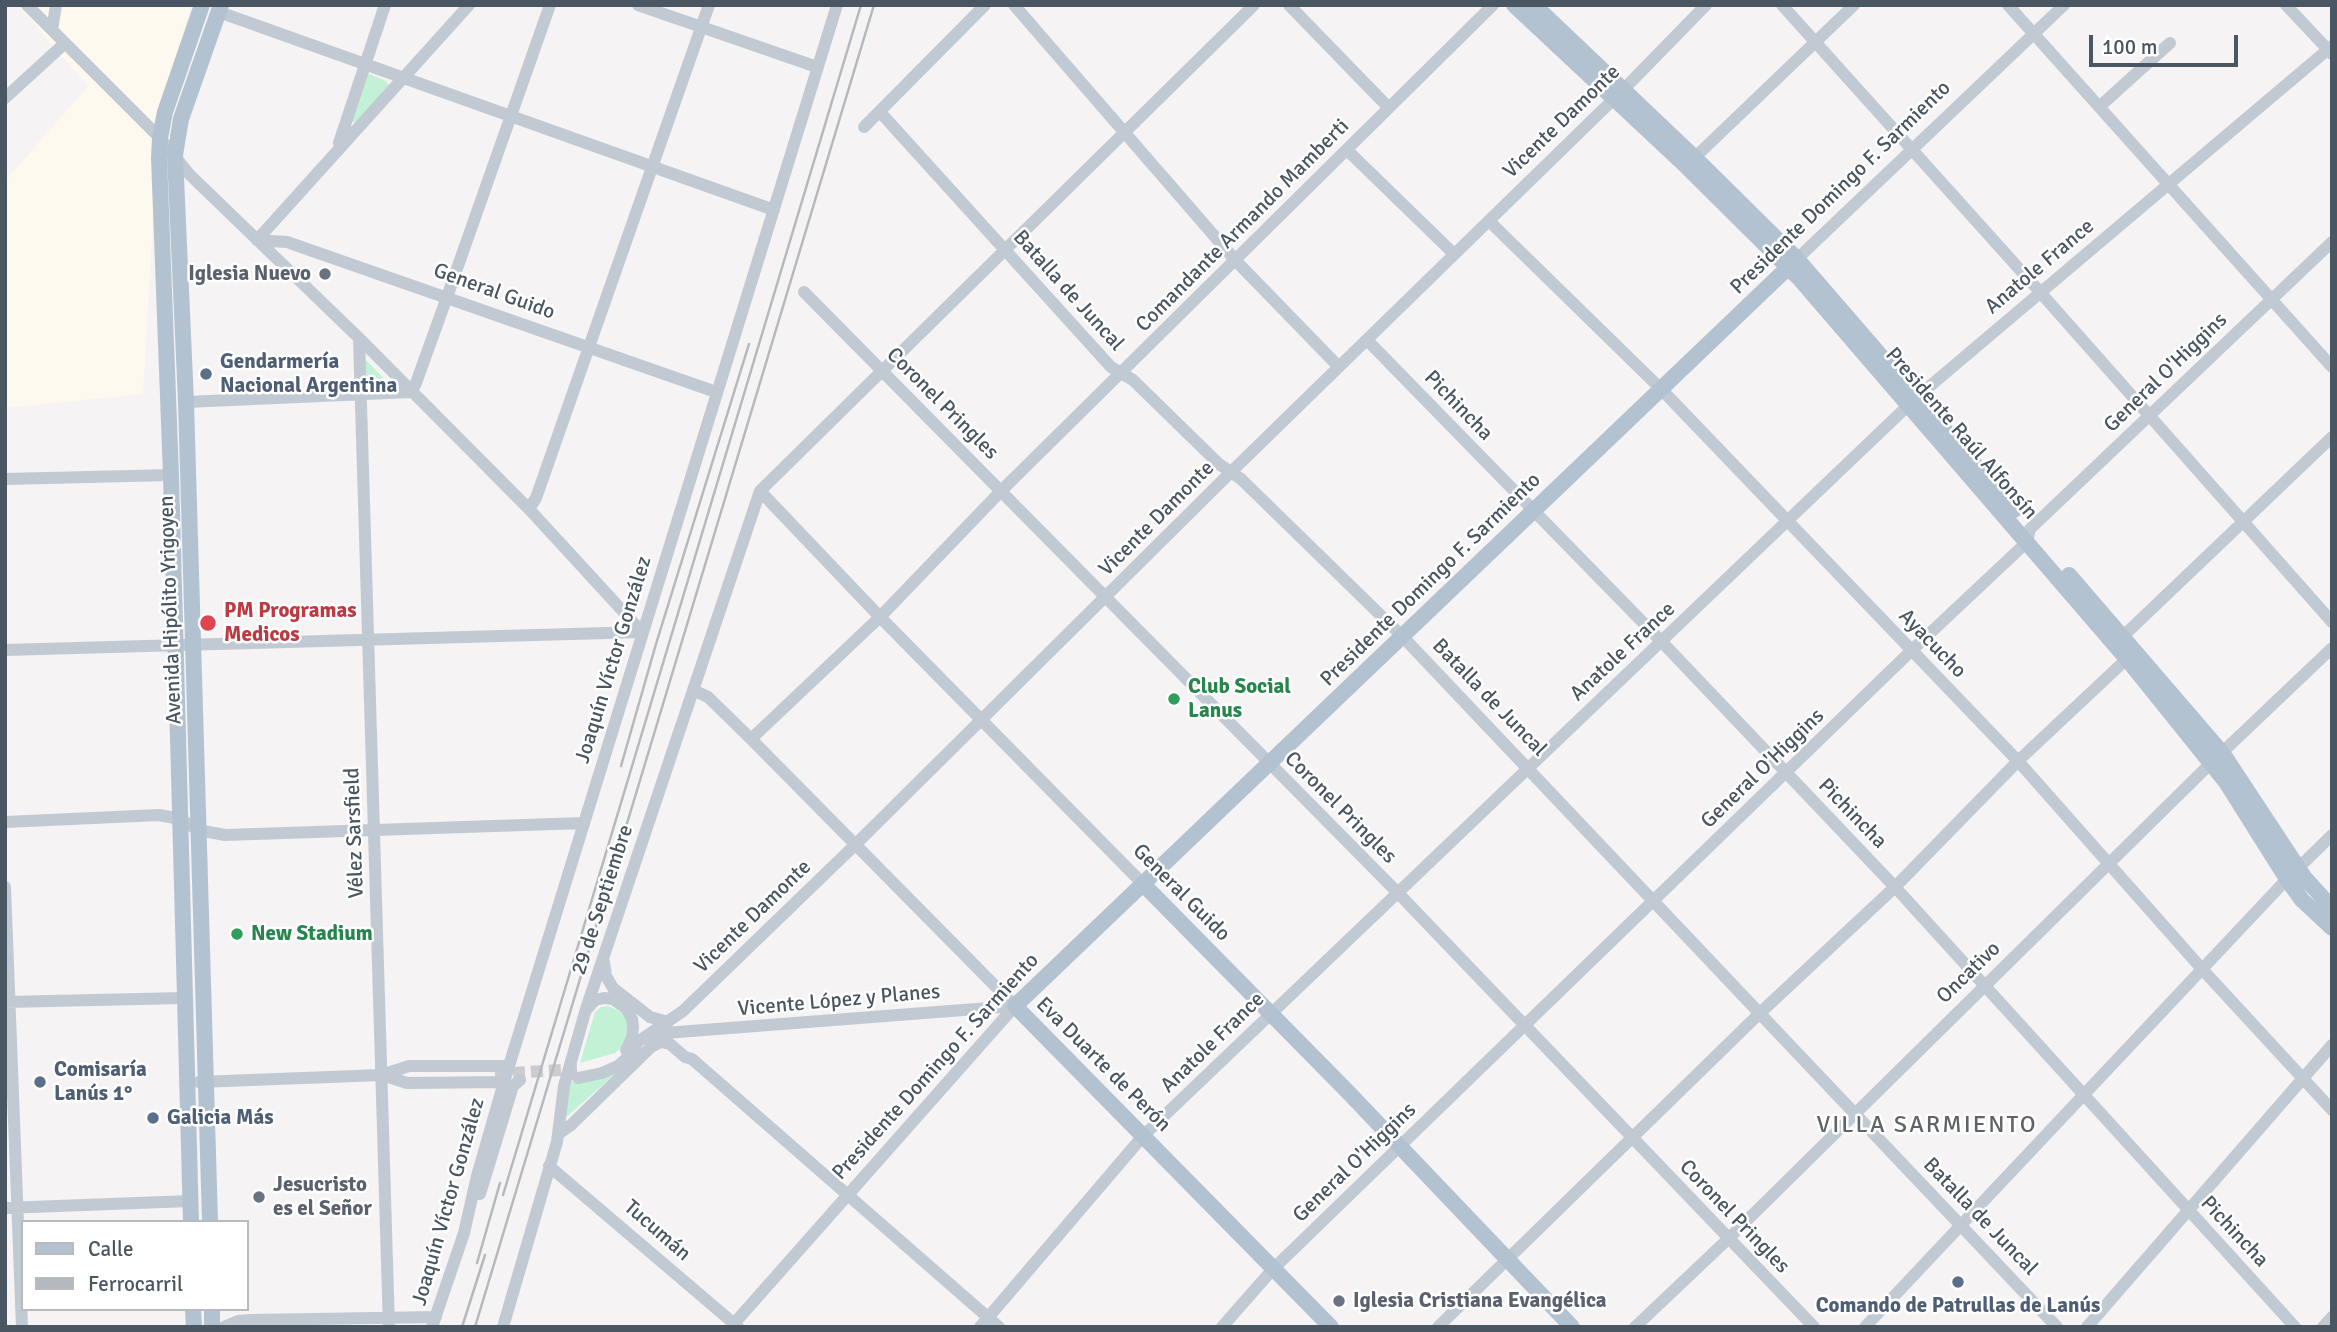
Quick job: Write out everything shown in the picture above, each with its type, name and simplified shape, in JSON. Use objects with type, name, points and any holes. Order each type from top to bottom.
[{"type":"main road","name":"Avenida Hipólito Yrigoyen","points":[[191,1220],[160,138],[165,112],[202,5]]},
{"type":"main road","name":"Presidente Raúl Alfonsín","points":[[1514,5],[1619,95],[1793,263],[2217,758],[2292,874],[2302,900],[2332,928]]},
{"type":"main road","name":"Presidente Raúl Alfonsín","points":[[1534,5],[1619,95]]},
{"type":"main road","name":"Avenida Hipólito Yrigoyen","points":[[210,1220],[186,402],[175,155],[181,119],[220,9]]},
{"type":"main road","name":"Presidente Domingo F. Sarmiento","points":[[1015,1006],[1793,263]]},
{"type":"main road","name":"Presidente Raúl Alfonsín","points":[[2292,874],[2311,887],[2332,908]]},
{"type":"main road","name":"General Guido","points":[[1143,884],[1572,1327]]},
{"type":"main road","name":"Eva Duarte de Perón","points":[[1015,1006],[1331,1327]]},
{"type":"street","points":[[27,5],[160,138],[189,174],[359,338],[529,509],[642,632]]},
{"type":"street","points":[[52,30],[56,5]]},
{"type":"street","points":[[336,150],[386,5]]},
{"type":"street","points":[[257,240],[469,5]]},
{"type":"street","points":[[411,392],[550,5]]},
{"type":"street","points":[[638,5],[817,67]]},
{"type":"street","points":[[529,509],[536,498],[709,5]]},
{"type":"street","name":"Joaquín Víctor González","points":[[434,1322],[464,1233],[499,1078],[509,1066],[836,5]]},
{"type":"street","points":[[864,127],[985,5]]},
{"type":"street","points":[[1014,5],[1236,261],[1339,368]]},
{"type":"street","points":[[760,491],[1004,248],[1254,5]]},
{"type":"street","points":[[1289,5],[1389,108]]},
{"type":"street","name":"Comandante Armando Mamberti","points":[[751,739],[880,617],[1001,491],[1493,5]]},
{"type":"street","name":"Vicente Damonte","points":[[558,1134],[571,1125],[651,1047],[683,1011],[982,722],[1231,472],[1619,95],[1706,5]]},
{"type":"street","points":[[1782,5],[2332,622]]},
{"type":"street","points":[[1690,162],[1854,5]]},
{"type":"street","points":[[2008,5],[2332,368]]},
{"type":"street","name":"Presidente Domingo F. Sarmiento","points":[[1793,263],[2064,5]]},
{"type":"street","points":[[2286,5],[2330,50]]},
{"type":"street","points":[[220,9],[365,66],[774,210]]},
{"type":"street","points":[[2099,107],[2170,43]]},
{"type":"street","points":[[5,98],[64,44]]},
{"type":"street","name":"Anatole France","points":[[984,1322],[1143,1136],[1913,402],[2040,292],[2330,50]]},
{"type":"street","name":"Batalla de Juncal","points":[[880,112],[1111,368],[1133,380],[1219,464],[1241,479],[1402,636],[2057,1327]]},
{"type":"street","points":[[1347,149],[1454,254]]},
{"type":"street","name":"Ayacucho","points":[[1489,221],[1661,389],[2018,761],[2108,865],[2332,1110]]},
{"type":"street","name":"General Guido","points":[[257,240],[286,242],[716,392]]},
{"type":"street","name":"General O'Higgins","points":[[1222,1327],[1273,1269],[1786,773],[2271,298],[2332,242]]},
{"type":"street","name":"Coronel Pringles","points":[[804,292],[1398,893],[1814,1327]]},
{"type":"street","name":"Vélez Sarsfield","points":[[359,338],[389,1323]]},
{"type":"street","name":"Pichincha","points":[[1367,340],[1662,642],[1895,887],[2295,1327]]},
{"type":"street","points":[[186,402],[411,392]]},
{"type":"street","points":[[2118,640],[2332,437]]},
{"type":"street","points":[[5,479],[171,475]]},
{"type":"street","name":"General Guido","points":[[760,491],[982,722],[1143,884]]},
{"type":"street","name":"29 de Septiembre","points":[[503,1327],[558,1134],[564,1086],[586,1009],[760,491]]},
{"type":"street","points":[[5,650],[642,632]]},
{"type":"street","name":"Oncativo","points":[[1635,1327],[2332,648]]},
{"type":"street","points":[[1438,1327],[1761,1012],[1895,887],[2018,761],[2131,655]]},
{"type":"street","name":"Eva Duarte de Perón","points":[[693,690],[708,696],[1015,1006]]},
{"type":"street","points":[[5,822],[159,815],[180,819],[198,830],[225,835],[584,823]]},
{"type":"street","points":[[1865,1327],[2082,1094],[2332,835]]},
{"type":"street","points":[[5,887],[12,1207],[22,1327]]},
{"type":"street","points":[[604,956],[606,976],[613,988],[650,1017],[665,1032],[670,1044],[685,1057],[692,1059],[849,1194],[984,1322],[999,1327]]},
{"type":"street","points":[[8,1002],[185,998]]},
{"type":"street","points":[[586,1009],[595,1000],[604,998],[613,999],[626,1008],[633,1027],[626,1050]]},
{"type":"street","name":"Presidente Domingo F. Sarmiento","points":[[735,1326],[1015,1006]]},
{"type":"street","name":"Vicente López y Planes","points":[[665,1032],[694,1032],[1015,1006]]},
{"type":"street","points":[[683,1011],[686,1024],[694,1032]]},
{"type":"street","name":"Vicente Damonte","points":[[665,1032],[626,1050],[605,1065],[578,1074],[602,1073],[618,1066],[655,1035],[665,1032]]},
{"type":"street","points":[[2087,1327],[2332,1045]]},
{"type":"street","points":[[188,1082],[381,1074],[409,1066],[509,1066]]},
{"type":"street","points":[[381,1074],[407,1083],[499,1078]]},
{"type":"street","points":[[464,1233],[478,1200],[513,1086],[520,1080]]},
{"type":"street","name":"Tucumán","points":[[549,1166],[735,1326]]},
{"type":"street","points":[[12,1207],[190,1201]]},
{"type":"street","points":[[2323,1327],[2332,1317]]},
{"type":"street","points":[[224,1327],[238,1321],[251,1320],[434,1322]]},
{"type":"shaded area","points":[[18,5],[192,5],[160,104],[143,394],[5,408],[5,181],[88,86]]},
{"type":"green space","points":[[370,74],[386,81],[389,86],[357,122],[353,122],[350,118],[365,76]]},
{"type":"green space","points":[[365,359],[395,390],[366,390]]},
{"type":"green space","points":[[608,1006],[620,1011],[625,1017],[626,1038],[615,1053],[580,1063],[595,1012]]},
{"type":"green space","points":[[615,1074],[563,1120],[571,1082],[587,1082]]},
{"type":"tunnel","points":[[495,1074],[577,1069]]},
{"type":"railway","points":[[503,1195],[861,5]]},
{"type":"railway","points":[[475,1327],[874,5]]},
{"type":"railway","points":[[621,766],[749,344]]},
{"type":"railway","points":[[477,1263],[500,1183]]},
{"type":"railway","points":[[462,1327],[485,1255]]},
{"type":"place","name":"Iglesia Nuevo","points":[[325,274]]},
{"type":"place","name":"Gendarmería Nacional Argentina","points":[[206,374]]},
{"type":"place","name":"PM Programas Medicos","points":[[208,623]]},
{"type":"place","name":"Club Social Lanus","points":[[1174,699]]},
{"type":"place","name":"New Stadium","points":[[237,934]]},
{"type":"place","name":"Comisaría Lanús 1°","points":[[40,1082]]},
{"type":"place","name":"Galicia Más","points":[[153,1118]]},
{"type":"place","name":"Jesucristo es el Señor","points":[[259,1197]]},
{"type":"place","name":"Comando de Patrullas de Lanús","points":[[1958,1282]]},
{"type":"place","name":"Iglesia Cristiana Evangélica","points":[[1339,1301]]},
{"type":"district","name":"VILLA SARMIENTO","points":[[1927,1126]]}]
